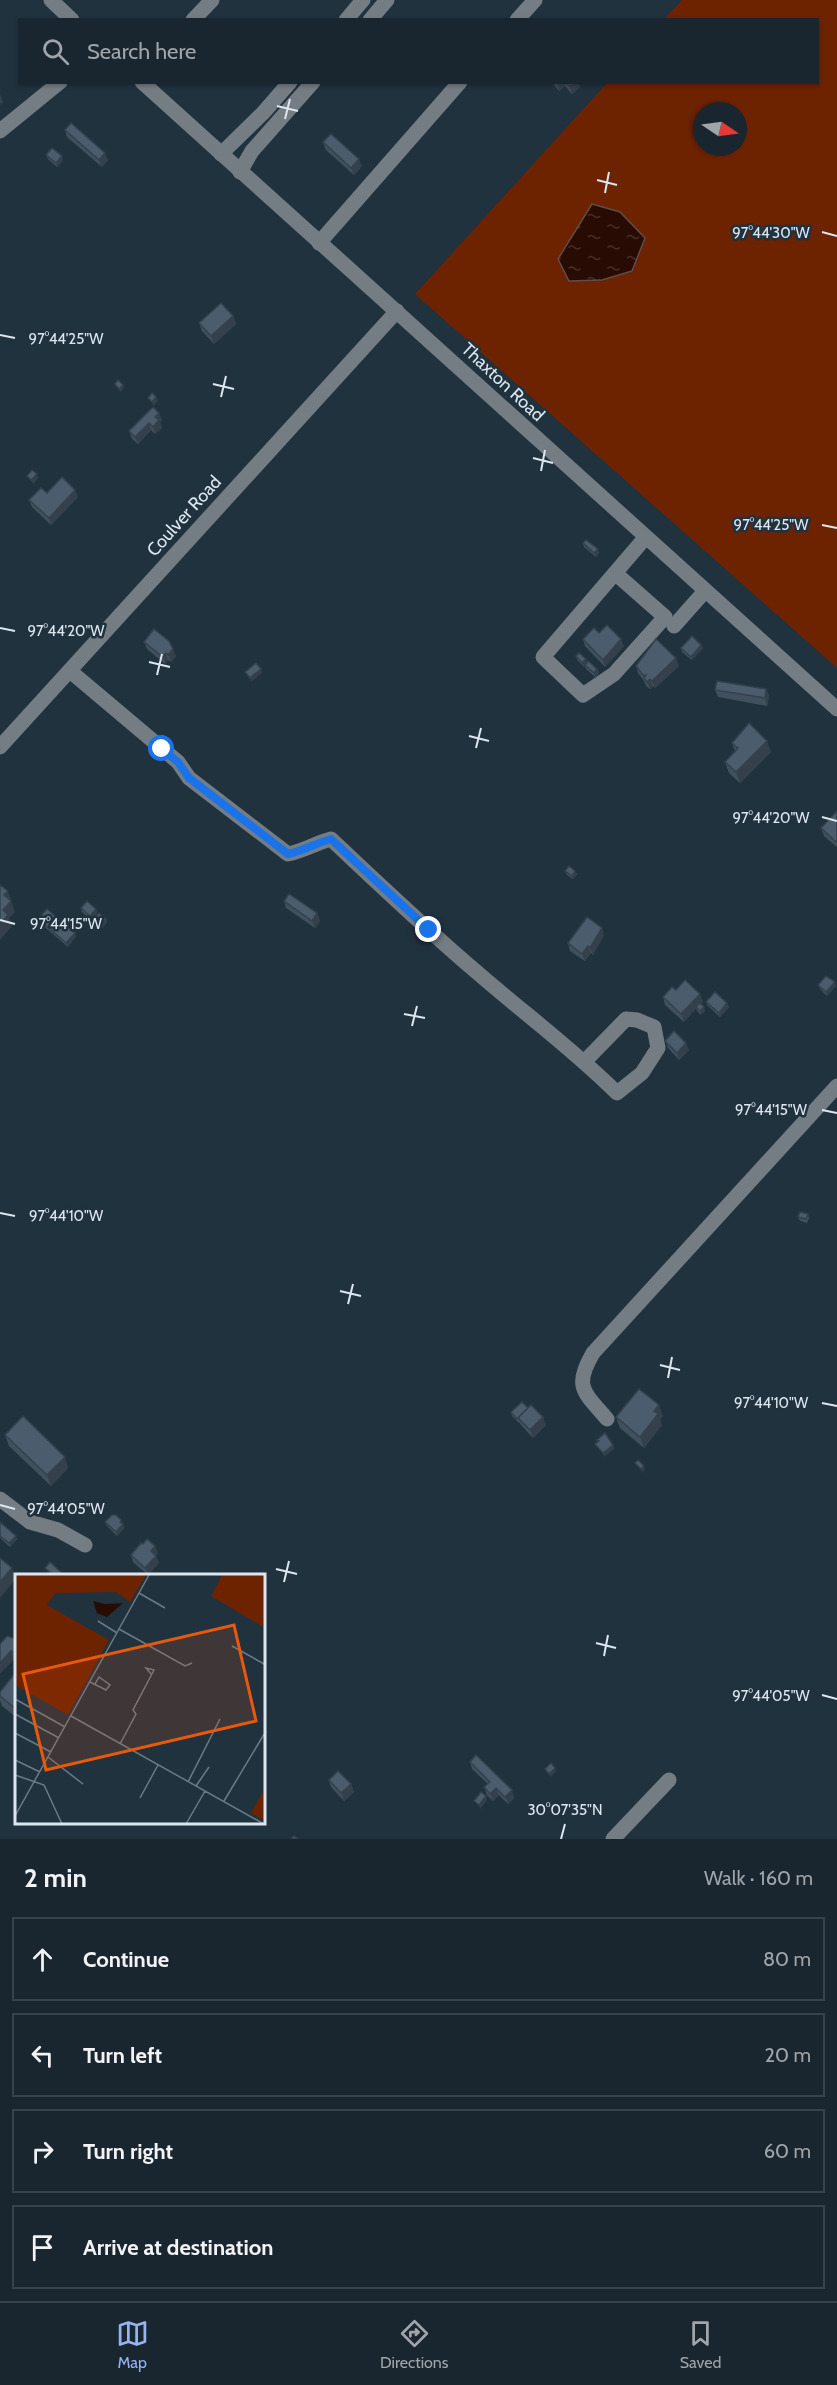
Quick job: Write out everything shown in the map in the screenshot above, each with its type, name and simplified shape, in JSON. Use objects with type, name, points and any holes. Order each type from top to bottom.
[{"type":"street","points":[[51,0],[70,18]]},
{"type":"street","points":[[195,18],[212,0]]},
{"type":"street","points":[[347,18],[363,0]]},
{"type":"street","points":[[371,18],[387,0]]},
{"type":"street","points":[[520,18],[535,0]]},
{"type":"street","points":[[0,131],[58,84]]},
{"type":"street","name":"Thaxton Road","points":[[144,84],[837,709]]},
{"type":"street","points":[[221,154],[263,114],[288,84]]},
{"type":"street","points":[[240,172],[252,152],[311,84]]},
{"type":"street","points":[[319,243],[458,84]]},
{"type":"street","name":"Coulver Road","points":[[0,747],[397,310]]},
{"type":"street","points":[[645,538],[543,657],[583,695],[675,627],[705,591]]},
{"type":"street","points":[[615,573],[675,627]]},
{"type":"street","points":[[70,671],[178,762],[189,778],[288,854],[331,839],[449,948],[555,1039],[585,1061],[617,1093],[642,1073],[658,1048],[654,1027],[638,1020],[626,1019],[585,1061]]},
{"type":"street","points":[[607,1419],[589,1399],[582,1387],[582,1370],[593,1353],[837,1086]]},
{"type":"street","points":[[0,1499],[30,1522],[58,1530],[85,1545]]},
{"type":"street","points":[[613,1839],[669,1780]]},
{"type":"shaded area","points":[[682,0],[837,0],[837,668],[415,294],[606,84],[819,84],[819,18],[665,18]]},
{"type":"water","points":[[592,204],[620,212],[645,238],[632,271],[602,280],[569,281],[558,259]]},
{"type":"building","points":[[71,123],[105,153],[99,160],[65,130]]},
{"type":"building","points":[[331,134],[359,159],[351,168],[323,142]]},
{"type":"building","points":[[52,148],[62,156],[56,163],[46,155]]},
{"type":"building","points":[[221,303],[233,316],[211,336],[199,323]]},
{"type":"building","points":[[118,380],[123,385],[119,389],[115,384]]},
{"type":"building","points":[[152,393],[156,397],[152,402],[148,398]]},
{"type":"building","points":[[153,407],[159,413],[155,417],[159,420],[153,427],[149,423],[135,437],[129,431]]},
{"type":"building","points":[[32,470],[37,474],[31,480],[27,476]]},
{"type":"building","points":[[62,477],[75,490],[49,518],[29,500],[41,488],[47,493]]},
{"type":"building","points":[[586,540],[598,549],[594,553],[583,543]]},
{"type":"building","points":[[607,625],[621,639],[603,660],[583,639],[594,628],[599,633]]},
{"type":"building","points":[[154,629],[169,641],[173,649],[168,655],[166,653],[163,657],[144,642]]},
{"type":"building","points":[[692,636],[701,645],[691,657],[681,648]]},
{"type":"building","points":[[656,639],[676,658],[652,681],[650,679],[647,682],[644,678],[646,675],[644,676],[636,666]]},
{"type":"building","points":[[579,653],[586,659],[582,663],[576,656]]},
{"type":"building","points":[[588,661],[597,669],[594,673],[585,665]]},
{"type":"building","points":[[256,663],[261,669],[250,678],[245,672]]},
{"type":"building","points":[[717,681],[766,689],[765,698],[715,690]]},
{"type":"building","points":[[749,723],[767,741],[736,772],[725,762],[738,748],[732,743]]},
{"type":"building","points":[[837,811],[837,841],[836,842],[821,828]]},
{"type":"building","points":[[569,866],[575,871],[572,876],[565,871]]},
{"type":"building","points":[[0,885],[8,891],[4,895],[11,901],[3,910],[8,915],[0,924]]},
{"type":"building","points":[[289,894],[317,913],[312,921],[284,901]]},
{"type":"building","points":[[87,901],[96,909],[90,916],[81,908]]},
{"type":"building","points":[[47,909],[75,933],[66,943],[38,919]]},
{"type":"building","points":[[99,913],[106,919],[101,925],[94,918]]},
{"type":"building","points":[[587,917],[602,928],[590,948],[588,946],[582,954],[568,943]]},
{"type":"building","points":[[826,976],[835,982],[826,992],[818,985]]},
{"type":"building","points":[[685,980],[700,994],[681,1014],[663,997],[672,987],[676,990]]},
{"type":"building","points":[[715,992],[727,1003],[719,1013],[706,1002]]},
{"type":"building","points":[[700,1003],[704,1007],[700,1011],[696,1007]]},
{"type":"building","points":[[674,1031],[686,1043],[677,1053],[665,1041]]},
{"type":"building","points":[[800,1212],[808,1214],[806,1219],[798,1217]]},
{"type":"building","points":[[639,1389],[659,1405],[654,1411],[658,1414],[640,1437],[616,1417]]},
{"type":"building","points":[[522,1402],[528,1408],[517,1419],[511,1412]]},
{"type":"building","points":[[531,1405],[543,1417],[530,1430],[518,1418]]},
{"type":"building","points":[[23,1416],[65,1457],[47,1475],[5,1435]]},
{"type":"building","points":[[605,1433],[613,1445],[603,1453],[595,1444]]},
{"type":"building","points":[[638,1460],[644,1466],[641,1469],[635,1463]]},
{"type":"building","points":[[112,1515],[116,1515],[123,1524],[116,1532],[105,1522]]},
{"type":"building","points":[[0,1522],[16,1536],[9,1543],[0,1536]]},
{"type":"building","points":[[147,1539],[155,1546],[151,1551],[156,1556],[145,1568],[131,1555]]},
{"type":"building","points":[[0,1558],[12,1568],[0,1582]]},
{"type":"building","points":[[50,1562],[63,1574],[52,1574],[45,1568]]},
{"type":"building","points":[[7,1636],[15,1639],[15,1653],[11,1651],[0,1663],[0,1644]]},
{"type":"building","points":[[15,1673],[15,1708],[0,1696],[0,1692]]},
{"type":"building","points":[[476,1755],[512,1790],[505,1797],[496,1788],[490,1794],[484,1787],[490,1782],[470,1762]]},
{"type":"building","points":[[551,1763],[555,1768],[549,1774],[545,1769]]},
{"type":"building","points":[[338,1771],[351,1784],[341,1793],[329,1780]]},
{"type":"building","points":[[481,1792],[486,1796],[479,1805],[474,1801]]},
{"type":"route","points":[[162,749],[178,762],[189,778],[288,854],[331,839],[429,930]]}]
